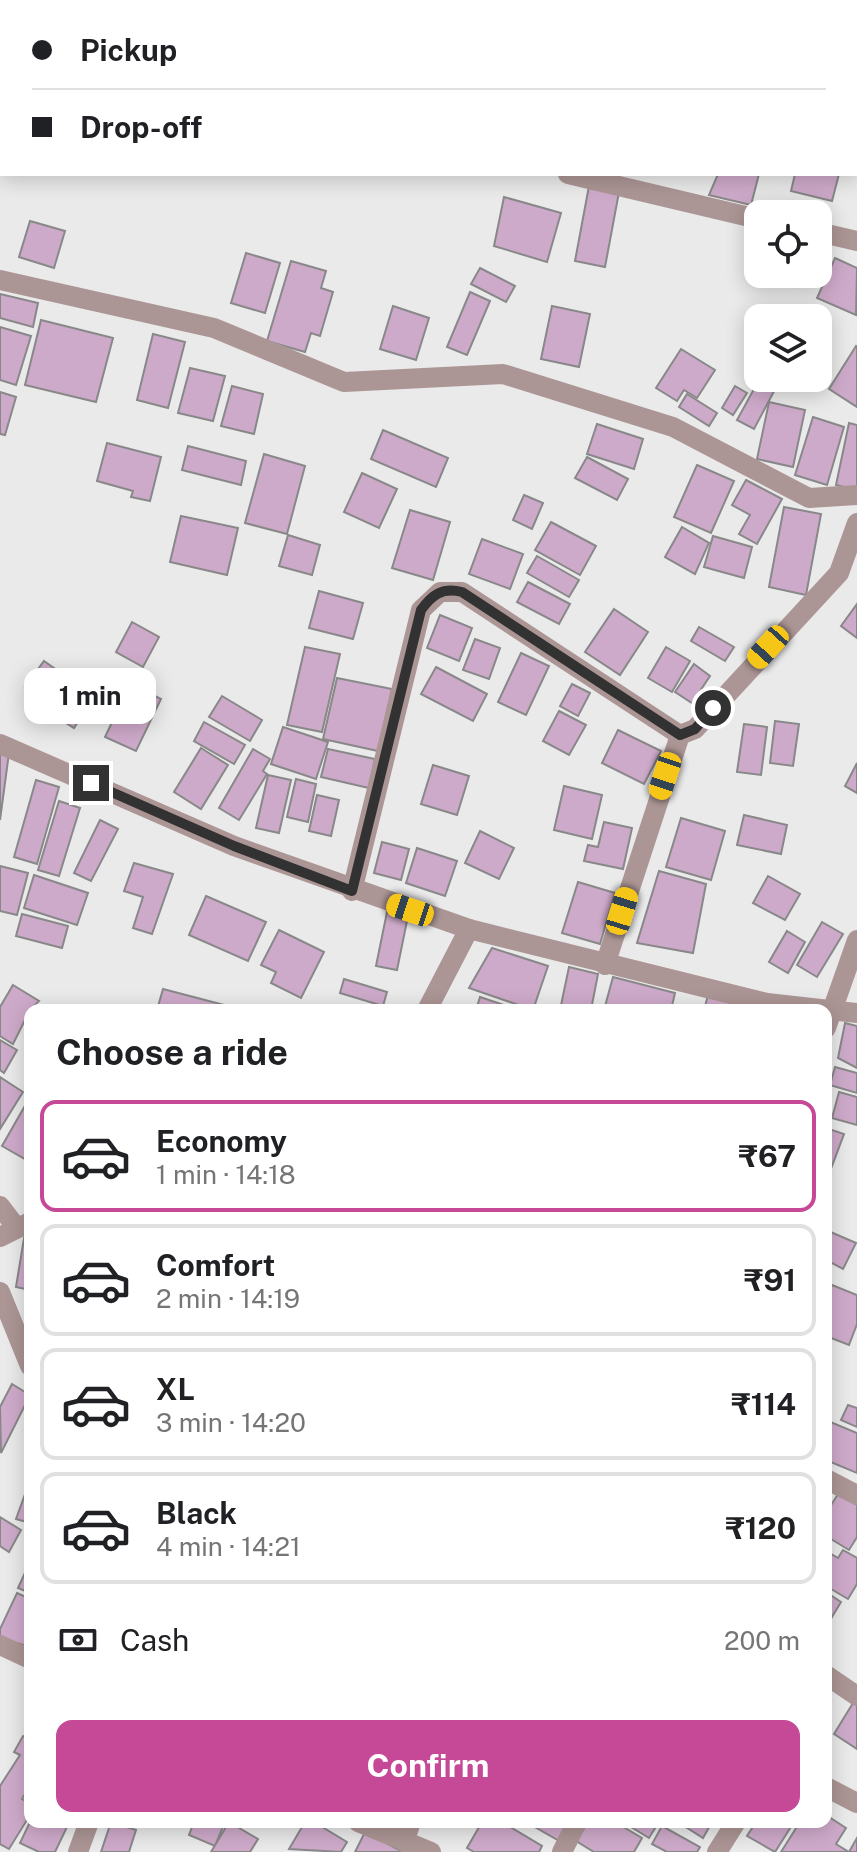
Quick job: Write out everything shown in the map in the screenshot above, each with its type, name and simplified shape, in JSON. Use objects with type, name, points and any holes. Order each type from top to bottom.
[{"type":"street","points":[[576,176],[744,216]]},
{"type":"street","points":[[832,235],[857,241]]},
{"type":"street","points":[[0,280],[214,328],[344,382],[503,374],[673,427],[809,498],[857,495]]},
{"type":"street","points":[[680,735],[695,729],[839,573],[857,523]]},
{"type":"street","points":[[352,891],[421,610],[440,592],[462,592],[680,735]]},
{"type":"street","points":[[605,965],[680,735]]},
{"type":"street","points":[[0,744],[234,846],[352,891],[469,929],[605,965],[780,1004]]},
{"type":"street","points":[[430,1004],[469,929]]},
{"type":"street","points":[[832,1013],[857,940]]},
{"type":"street","points":[[834,1008],[857,1013]]},
{"type":"street","points":[[0,1206],[15,1228]]},
{"type":"street","points":[[0,1292],[24,1351]]},
{"type":"street","points":[[832,1482],[857,1495]]},
{"type":"street","points":[[0,1645],[24,1656]]},
{"type":"street","points":[[832,1679],[857,1696]]},
{"type":"street","points":[[832,1790],[857,1803]]},
{"type":"street","points":[[78,1852],[87,1828]]},
{"type":"street","points":[[388,1828],[408,1832],[431,1852]]},
{"type":"street","points":[[562,1852],[574,1828]]},
{"type":"street","points":[[717,1852],[732,1828]]},
{"type":"building","points":[[717,176],[758,176],[752,200],[744,200],[744,203],[709,195]]},
{"type":"building","points":[[795,176],[838,176],[832,201],[791,191]]},
{"type":"building","points":[[589,186],[619,192],[605,267],[575,261]]},
{"type":"building","points":[[504,197],[561,213],[547,262],[494,246]]},
{"type":"building","points":[[30,221],[65,231],[54,268],[19,257]]},
{"type":"building","points":[[246,253],[280,263],[265,313],[231,303]]},
{"type":"building","points":[[835,258],[857,268],[856,315],[817,298],[822,288],[832,288]]},
{"type":"building","points":[[291,261],[326,271],[321,288],[333,292],[320,336],[311,333],[305,352],[267,341]]},
{"type":"building","points":[[480,268],[515,286],[506,302],[471,284]]},
{"type":"building","points":[[470,292],[490,301],[467,355],[447,347]]},
{"type":"building","points":[[0,294],[38,303],[33,327],[0,318]]},
{"type":"building","points":[[393,306],[429,318],[416,360],[380,349]]},
{"type":"building","points":[[552,306],[590,314],[579,367],[541,359]]},
{"type":"building","points":[[41,320],[113,338],[96,402],[25,385]]},
{"type":"building","points":[[0,327],[31,336],[16,385],[0,380]]},
{"type":"building","points":[[153,334],[185,342],[168,408],[137,400]]},
{"type":"building","points":[[856,346],[857,407],[832,391],[832,384]]},
{"type":"building","points":[[681,349],[715,370],[697,398],[684,390],[677,401],[656,388]]},
{"type":"building","points":[[190,368],[225,376],[213,421],[178,413]]},
{"type":"building","points":[[232,386],[263,394],[254,434],[221,426]]},
{"type":"building","points":[[735,386],[747,393],[733,415],[722,408]]},
{"type":"building","points":[[0,392],[16,397],[5,435],[0,434]]},
{"type":"building","points":[[752,392],[774,392],[754,429],[737,420]]},
{"type":"building","points":[[687,394],[717,413],[709,426],[679,407]]},
{"type":"building","points":[[769,402],[805,410],[793,467],[757,459]]},
{"type":"building","points":[[813,417],[844,427],[827,485],[795,475]]},
{"type":"building","points":[[849,423],[857,425],[857,490],[836,485]]},
{"type":"building","points":[[597,424],[643,439],[634,469],[587,454]]},
{"type":"building","points":[[383,430],[448,458],[436,487],[371,459]]},
{"type":"building","points":[[107,443],[161,457],[150,501],[131,497],[133,491],[97,481]]},
{"type":"building","points":[[188,446],[246,461],[241,485],[182,470]]},
{"type":"building","points":[[264,454],[305,466],[287,534],[245,523]]},
{"type":"building","points":[[587,457],[628,479],[617,500],[575,478]]},
{"type":"building","points":[[697,465],[734,481],[711,533],[674,517]]},
{"type":"building","points":[[362,473],[397,489],[379,528],[344,512]]},
{"type":"building","points":[[746,480],[782,499],[757,544],[739,534],[750,515],[732,505]]},
{"type":"building","points":[[524,495],[543,503],[532,529],[513,520]]},
{"type":"building","points":[[784,507],[821,514],[806,595],[769,587]]},
{"type":"building","points":[[410,510],[450,522],[433,580],[392,568]]},
{"type":"building","points":[[181,516],[238,528],[227,575],[170,562]]},
{"type":"building","points":[[551,522],[596,546],[580,575],[535,550]]},
{"type":"building","points":[[682,527],[709,543],[695,574],[665,557]]},
{"type":"building","points":[[288,535],[320,545],[312,575],[279,566]]},
{"type":"building","points":[[713,536],[752,547],[744,578],[704,567]]},
{"type":"building","points":[[482,539],[523,554],[510,589],[469,574]]},
{"type":"building","points":[[537,556],[579,580],[569,597],[527,573]]},
{"type":"building","points":[[528,582],[570,604],[559,624],[517,602]]},
{"type":"building","points":[[319,591],[363,603],[353,639],[309,628]]},
{"type":"building","points":[[857,604],[857,638],[841,626]]},
{"type":"building","points":[[614,609],[648,632],[620,675],[585,652]]},
{"type":"building","points":[[440,615],[472,628],[459,661],[427,648]]},
{"type":"building","points":[[132,622],[159,637],[143,667],[116,652]]},
{"type":"building","points":[[699,627],[734,647],[725,661],[691,641]]},
{"type":"building","points":[[475,639],[500,648],[489,679],[463,670]]},
{"type":"building","points":[[305,647],[340,654],[322,732],[287,725]]},
{"type":"building","points":[[666,647],[690,661],[672,692],[648,678]]},
{"type":"building","points":[[521,653],[549,666],[526,715],[498,702]]},
{"type":"building","points":[[44,661],[71,680],[52,706],[25,687]]},
{"type":"building","points":[[694,664],[710,676],[692,703],[675,692]]},
{"type":"building","points":[[436,667],[487,694],[473,721],[421,694]]},
{"type":"building","points":[[77,674],[99,688],[74,728],[52,714]]},
{"type":"building","points":[[337,678],[392,689],[378,751],[323,739]]},
{"type":"building","points":[[130,684],[161,699],[136,751],[105,737]]},
{"type":"building","points":[[572,684],[590,693],[578,716],[560,706]]},
{"type":"building","points":[[222,696],[262,720],[250,741],[209,717]]},
{"type":"building","points":[[559,711],[586,725],[569,755],[543,741]]},
{"type":"building","points":[[775,721],[799,724],[793,766],[770,763]]},
{"type":"building","points":[[204,722],[245,745],[234,764],[194,741]]},
{"type":"building","points":[[744,724],[767,727],[761,775],[737,772]]},
{"type":"building","points":[[283,727],[328,742],[316,779],[271,764]]},
{"type":"building","points":[[618,730],[661,751],[644,784],[602,763]]},
{"type":"building","points":[[201,748],[228,765],[201,809],[174,792]]},
{"type":"building","points":[[253,749],[270,759],[263,771],[267,774],[239,820],[219,808]]},
{"type":"building","points":[[328,749],[375,759],[369,788],[321,777]]},
{"type":"building","points":[[0,752],[9,753],[0,820]]},
{"type":"building","points":[[857,763],[857,793],[845,786]]},
{"type":"building","points":[[433,765],[469,776],[457,815],[421,804]]},
{"type":"building","points":[[268,775],[291,780],[279,833],[256,828]]},
{"type":"building","points":[[296,779],[316,784],[308,822],[287,817]]},
{"type":"building","points":[[36,780],[59,787],[37,864],[14,857]]},
{"type":"building","points":[[564,786],[602,795],[592,839],[554,830]]},
{"type":"building","points":[[317,795],[339,800],[331,836],[309,831]]},
{"type":"building","points":[[59,801],[80,808],[59,876],[38,870]]},
{"type":"building","points":[[744,815],[787,825],[781,854],[737,845]]},
{"type":"building","points":[[681,818],[725,831],[711,880],[666,867]]},
{"type":"building","points":[[100,820],[118,829],[91,881],[74,873]]},
{"type":"building","points":[[604,822],[632,828],[623,869],[584,861],[588,845],[598,847]]},
{"type":"building","points":[[480,831],[514,848],[499,879],[465,863]]},
{"type":"building","points":[[382,842],[409,849],[401,880],[374,873]]},
{"type":"building","points":[[417,848],[457,861],[445,896],[406,883]]},
{"type":"building","points":[[134,863],[173,874],[152,934],[133,928],[143,897],[124,891]]},
{"type":"building","points":[[0,866],[28,873],[17,915],[0,911]]},
{"type":"building","points":[[659,871],[706,884],[693,953],[637,943]]},
{"type":"building","points":[[34,875],[88,893],[77,925],[24,908]]},
{"type":"building","points":[[768,876],[800,894],[785,920],[753,903]]},
{"type":"building","points":[[578,882],[615,893],[600,944],[562,933]]},
{"type":"building","points":[[206,896],[266,922],[248,961],[189,935]]},
{"type":"building","points":[[387,912],[408,916],[397,970],[376,966]]},
{"type":"building","points":[[22,914],[68,926],[62,948],[16,936]]},
{"type":"building","points":[[822,922],[843,934],[817,977],[797,965]]},
{"type":"building","points":[[279,930],[324,952],[301,998],[271,983],[276,972],[261,965]]},
{"type":"building","points":[[787,931],[805,942],[788,973],[769,962]]},
{"type":"building","points":[[492,948],[548,966],[535,1004],[516,1004],[469,988]]},
{"type":"building","points":[[569,967],[598,974],[592,1004],[561,1004]]},
{"type":"building","points":[[613,977],[675,993],[672,1004],[606,1004]]},
{"type":"building","points":[[344,979],[387,992],[384,1004],[340,993]]},
{"type":"building","points":[[13,985],[39,1001],[24,1004],[24,1022],[13,1044],[0,1036],[0,1007]]},
{"type":"building","points":[[163,989],[220,1004],[159,1004]]},
{"type":"building","points":[[708,995],[730,1000],[729,1004],[706,1004]]},
{"type":"building","points":[[480,997],[501,1004],[478,1004]]},
{"type":"building","points":[[845,1023],[857,1026],[857,1068],[838,1058]]},
{"type":"building","points":[[0,1040],[17,1050],[4,1073],[0,1070]]},
{"type":"building","points":[[835,1067],[857,1073],[857,1093],[832,1086]]},
{"type":"building","points":[[0,1077],[23,1092],[0,1129]]},
{"type":"building","points":[[839,1092],[857,1097],[857,1125],[832,1118]]},
{"type":"building","points":[[24,1108],[24,1159],[2,1146]]},
{"type":"building","points":[[832,1130],[844,1134],[832,1166]]},
{"type":"building","points":[[832,1233],[856,1243],[843,1269],[832,1263]]},
{"type":"building","points":[[24,1238],[24,1289],[16,1287]]},
{"type":"building","points":[[832,1285],[857,1295],[857,1324],[849,1345],[832,1338]]},
{"type":"building","points":[[12,1384],[24,1391],[24,1407],[1,1453],[0,1407]]},
{"type":"building","points":[[848,1405],[857,1408],[857,1427],[841,1420]]},
{"type":"building","points":[[832,1423],[857,1433],[857,1473],[832,1463]]},
{"type":"building","points":[[838,1494],[857,1505],[857,1537],[849,1550],[832,1540],[832,1504]]},
{"type":"building","points":[[24,1497],[24,1521],[16,1519]]},
{"type":"building","points":[[0,1517],[21,1530],[9,1552],[0,1546]]},
{"type":"building","points":[[843,1550],[857,1558],[857,1584],[848,1599],[832,1590],[832,1554],[838,1558]]},
{"type":"building","points":[[24,1575],[24,1590],[18,1588]]},
{"type":"building","points":[[17,1593],[24,1596],[24,1645],[0,1638],[0,1629]]},
{"type":"building","points":[[832,1596],[841,1602],[832,1617]]},
{"type":"building","points":[[853,1703],[857,1705],[857,1749],[834,1734]]},
{"type":"building","points":[[24,1737],[24,1825],[9,1849],[0,1844],[0,1786],[20,1755],[14,1752]]},
{"type":"building","points":[[832,1819],[846,1828],[836,1844],[849,1852],[781,1852],[796,1828],[832,1828]]},
{"type":"building","points":[[27,1828],[67,1828],[55,1852],[39,1852],[20,1843]]},
{"type":"building","points":[[109,1828],[136,1830],[129,1852],[101,1852]]},
{"type":"building","points":[[192,1828],[222,1828],[215,1846],[189,1835]]},
{"type":"building","points":[[225,1828],[239,1828],[258,1839],[250,1852],[211,1852]]},
{"type":"building","points":[[301,1828],[324,1828],[347,1842],[341,1852],[289,1849]]},
{"type":"building","points":[[479,1828],[512,1828],[542,1846],[539,1852],[474,1852],[467,1848]]},
{"type":"building","points":[[536,1828],[569,1828],[561,1842]]},
{"type":"building","points":[[584,1828],[625,1828],[642,1838],[634,1852],[594,1852],[576,1841]]},
{"type":"building","points":[[633,1828],[655,1828],[649,1838]]},
{"type":"building","points":[[661,1828],[666,1828],[700,1847],[697,1852],[667,1852],[652,1844]]},
{"type":"building","points":[[687,1828],[709,1828],[703,1838]]},
{"type":"building","points":[[752,1828],[790,1828],[775,1852],[747,1836]]},
{"type":"building","points":[[365,1832],[403,1852],[355,1852]]},
{"type":"building","points":[[857,1838],[857,1852],[849,1852]]},
{"type":"route","points":[[91,783],[234,846],[352,891],[421,610],[430,598],[452,590],[462,592],[680,735],[695,729],[713,708]]}]
